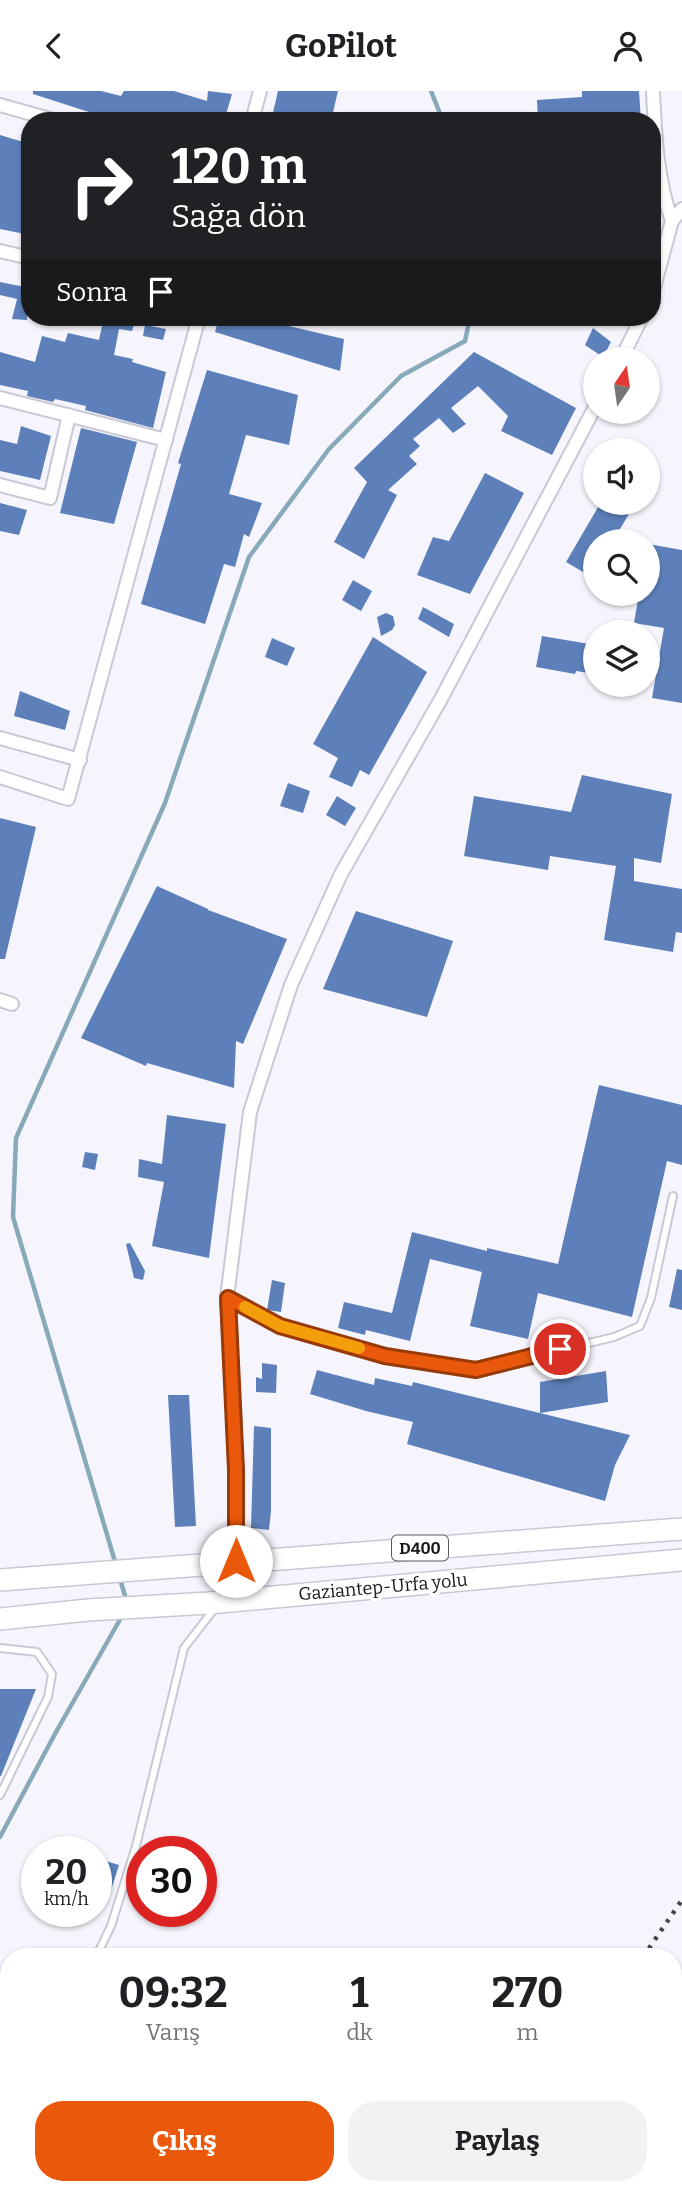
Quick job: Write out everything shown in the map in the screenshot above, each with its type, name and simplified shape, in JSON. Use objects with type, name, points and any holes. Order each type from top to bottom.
[{"type":"highway","name":"Gaziantep-Urfa yolu","points":[[0,1580],[159,1566],[682,1529]]},
{"type":"highway","name":"Gaziantep-Urfa yolu","points":[[0,1619],[682,1560]]},
{"type":"street","points":[[254,112],[260,91]]},
{"type":"street","points":[[653,91],[654,112]]},
{"type":"street","points":[[0,105],[25,112]]},
{"type":"street","points":[[661,180],[663,196],[672,221]]},
{"type":"street","points":[[661,262],[672,221],[682,209]]},
{"type":"street","points":[[0,251],[21,256]]},
{"type":"street","points":[[0,777],[68,799],[197,326]]},
{"type":"street","points":[[627,347],[638,326]]},
{"type":"street","points":[[0,398],[166,440]]},
{"type":"street","points":[[0,485],[50,498],[69,415]]},
{"type":"street","points":[[236,1561],[236,1470],[228,1298],[250,1112],[291,985],[341,874],[442,699],[586,424]]},
{"type":"street","points":[[0,737],[80,760]]},
{"type":"lane","points":[[228,1298],[280,1326],[385,1356],[476,1370],[614,1337],[640,1326],[651,1298],[673,1196]]},
{"type":"lane","points":[[100,1948],[111,1926],[136,1846],[184,1648],[220,1602]]},
{"type":"lane","points":[[0,1648],[37,1652],[52,1674],[48,1696],[0,1795]]},
{"type":"building","points":[[33,91],[101,91],[121,96],[124,91],[174,91],[207,101],[208,91],[232,94],[227,112],[89,112],[33,94]]},
{"type":"building","points":[[278,91],[338,91],[333,112],[273,112]]},
{"type":"building","points":[[582,91],[639,91],[640,112],[538,112],[537,100],[582,97]]},
{"type":"building","points":[[0,135],[21,141],[21,233],[0,229]]},
{"type":"building","points":[[0,282],[21,286],[21,320],[12,319],[17,299],[0,295]]},
{"type":"building","points":[[102,326],[133,326],[132,331],[119,329],[114,355],[133,359],[132,362],[166,372],[153,428],[85,410],[86,406],[27,396],[28,391],[0,385],[0,352],[35,362],[42,336],[65,342],[68,333],[99,340]]},
{"type":"building","points":[[145,326],[166,329],[163,340],[143,336]]},
{"type":"building","points":[[217,326],[289,326],[344,339],[340,371],[215,332]]},
{"type":"building","points":[[593,328],[611,342],[608,347],[585,345]]},
{"type":"building","points":[[474,352],[576,408],[552,455],[501,431],[508,416],[478,386],[451,408],[466,424],[453,433],[439,418],[413,439],[420,446],[409,456],[417,464],[388,490],[397,495],[364,559],[334,542],[367,482],[354,468]]},
{"type":"building","points":[[207,370],[298,395],[289,445],[246,435],[229,494],[262,503],[249,537],[244,534],[235,567],[224,564],[205,624],[141,604],[181,464],[178,463]]},
{"type":"building","points":[[21,426],[51,436],[40,480],[0,471],[0,440],[17,444]]},
{"type":"building","points":[[81,428],[137,442],[114,524],[60,513]]},
{"type":"building","points":[[485,473],[524,493],[470,594],[417,575],[433,537],[449,541]]},
{"type":"building","points":[[0,503],[27,510],[19,535],[0,531]]},
{"type":"building","points":[[593,515],[628,515],[620,529],[585,529]]},
{"type":"building","points":[[583,533],[583,572],[566,562]]},
{"type":"building","points":[[660,546],[682,550],[682,703],[652,698],[660,697],[660,651],[664,628],[660,627],[660,620],[634,620],[637,606],[660,606]]},
{"type":"building","points":[[353,580],[372,591],[361,611],[342,600]]},
{"type":"building","points":[[423,607],[454,624],[449,637],[418,619]]},
{"type":"building","points":[[386,613],[393,616],[395,625],[381,636],[377,617]]},
{"type":"building","points":[[542,636],[583,643],[583,672],[576,671],[575,674],[536,667]]},
{"type":"building","points":[[373,637],[427,672],[369,775],[360,770],[352,787],[329,777],[338,758],[313,744]]},
{"type":"building","points":[[272,638],[295,648],[287,666],[265,657]]},
{"type":"building","points":[[20,691],[70,711],[65,730],[14,716]]},
{"type":"building","points":[[582,775],[672,794],[661,863],[634,858],[634,881],[682,889],[682,933],[676,932],[673,952],[604,940],[616,866],[550,856],[548,870],[464,856],[474,796],[571,812]]},
{"type":"building","points":[[288,783],[310,791],[303,813],[280,806]]},
{"type":"building","points":[[337,796],[356,808],[345,826],[326,815]]},
{"type":"building","points":[[0,818],[36,827],[5,959],[0,959]]},
{"type":"building","points":[[157,886],[208,910],[287,939],[243,1044],[236,1041],[234,1088],[147,1063],[146,1066],[81,1038]]},
{"type":"building","points":[[356,911],[453,941],[427,1017],[323,989]]},
{"type":"building","points":[[599,1085],[682,1105],[682,1165],[667,1161],[632,1317],[538,1293],[528,1339],[470,1326],[482,1272],[430,1259],[410,1341],[366,1330],[365,1335],[338,1328],[344,1302],[392,1313],[412,1232],[487,1251],[487,1248],[558,1264]]},
{"type":"building","points":[[167,1115],[226,1124],[209,1258],[152,1246],[164,1182],[138,1177],[139,1159],[162,1164]]},
{"type":"building","points":[[85,1152],[98,1154],[95,1170],[82,1167]]},
{"type":"building","points":[[130,1243],[145,1271],[143,1280],[134,1278],[126,1244]]},
{"type":"building","points":[[677,1269],[682,1270],[682,1310],[669,1307]]},
{"type":"building","points":[[272,1280],[285,1283],[281,1312],[267,1310]]},
{"type":"building","points":[[262,1363],[277,1365],[276,1393],[256,1392],[256,1377],[262,1379]]},
{"type":"building","points":[[317,1370],[374,1385],[375,1378],[412,1386],[413,1382],[630,1435],[615,1465],[605,1501],[407,1444],[413,1422],[310,1394]]},
{"type":"building","points":[[606,1371],[608,1402],[540,1413],[540,1382]]},
{"type":"building","points":[[168,1395],[189,1395],[196,1526],[175,1527]]},
{"type":"building","points":[[254,1426],[271,1428],[269,1530],[251,1528]]},
{"type":"building","points":[[0,1689],[36,1689],[1,1776],[0,1776]]},
{"type":"building","points":[[112,1863],[119,1865],[112,1887]]},
{"type":"waterway","points":[[431,91],[439,112]]},
{"type":"waterway","points":[[116,1565],[13,1217],[16,1138],[165,803],[249,557],[329,449],[401,376],[465,341],[468,326]]},
{"type":"waterway","points":[[119,1576],[127,1602]]},
{"type":"waterway","points":[[0,1837],[122,1616]]},
{"type":"railway","points":[[649,1948],[682,1900]]},
{"type":"slow traffic","points":[[245,1307],[280,1326],[359,1348]]},
{"type":"route","points":[[236,1561],[236,1470],[228,1298],[280,1326],[385,1356],[476,1370],[560,1349]]}]
